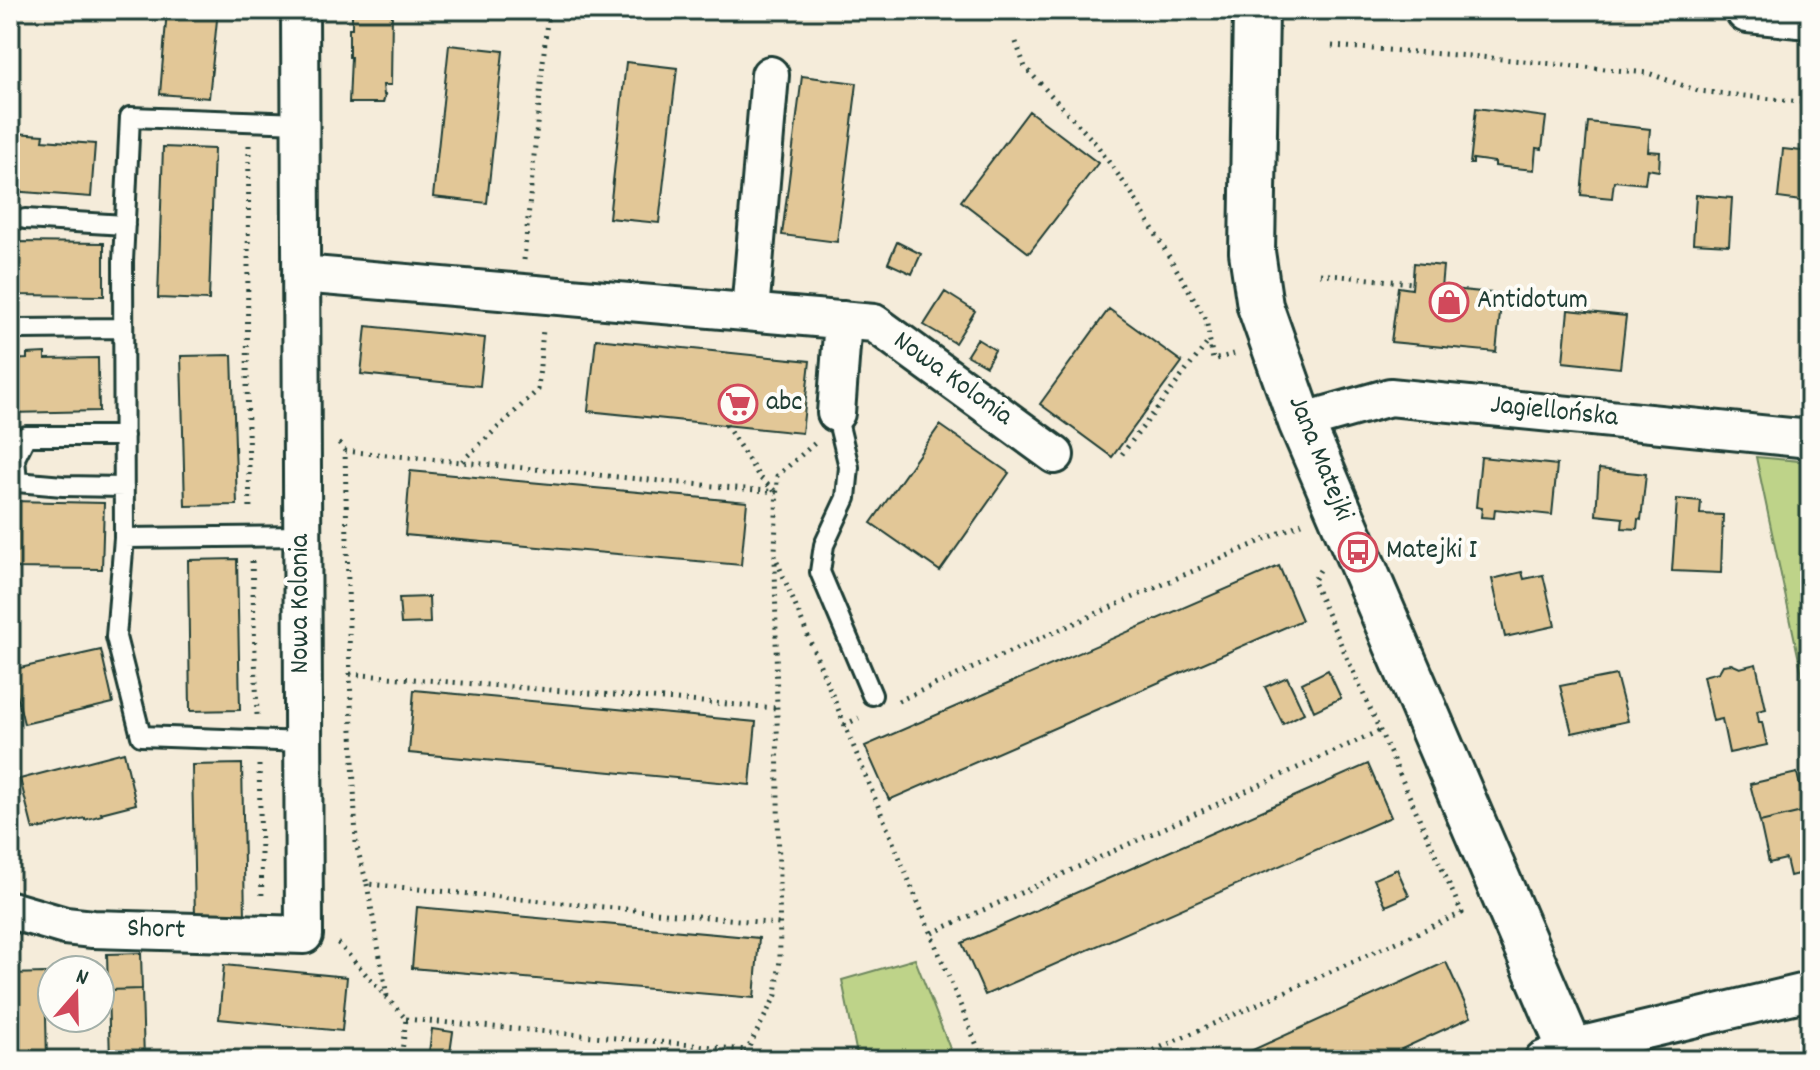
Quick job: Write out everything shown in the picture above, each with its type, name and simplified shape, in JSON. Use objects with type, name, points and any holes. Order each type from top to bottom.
[{"type":"street","name":"Nowa Kolonia","points":[[300,10],[304,935]]},
{"type":"street","name":"Jana Matejki","points":[[1256,10],[1252,252],[1260,306],[1301,422],[1563,1056]]},
{"type":"street","points":[[1748,10],[1810,16]]},
{"type":"street","points":[[750,312],[770,75]]},
{"type":"street","name":"Nowa Kolonia","points":[[301,274],[874,323],[1055,455]]},
{"type":"street","points":[[836,413],[843,320]]},
{"type":"street","name":"Jagiellońska","points":[[1301,422],[1390,397],[1810,439]]},
{"type":"street","name":"Short","points":[[10,910],[65,926],[93,929],[304,935]]},
{"type":"street","points":[[1563,1056],[1810,991]]},
{"type":"lane","points":[[300,123],[130,117],[123,328],[124,538],[116,637],[141,736],[303,742]]},
{"type":"lane","points":[[25,219],[125,225]]},
{"type":"lane","points":[[19,329],[123,328]]},
{"type":"lane","points":[[836,413],[849,467],[846,498],[824,545],[820,572],[877,704]]},
{"type":"lane","points":[[124,436],[26,436],[15,458],[17,482],[124,487]]},
{"type":"lane","points":[[124,538],[302,536]]},
{"type":"path","points":[[461,462],[538,390],[533,294],[548,10]]},
{"type":"path","points":[[1016,42],[1025,67],[1096,144],[1132,194],[1206,319],[1213,360],[1243,351]]},
{"type":"path","points":[[1332,46],[1648,73],[1698,91],[1810,103]]},
{"type":"path","points":[[1320,274],[1412,283]]},
{"type":"path","points":[[1122,454],[1210,340]]},
{"type":"path","points":[[301,412],[334,438],[345,451],[356,844],[367,884],[387,997]]},
{"type":"path","points":[[742,1060],[776,995],[780,959],[775,556],[777,476],[819,439],[836,413]]},
{"type":"path","points":[[726,425],[760,478],[777,492]]},
{"type":"path","points":[[345,451],[777,492]]},
{"type":"path","points":[[844,725],[877,704],[1302,523],[1305,531]]},
{"type":"path","points":[[775,556],[983,1060]]},
{"type":"path","points":[[1132,1060],[1462,913],[1313,582],[1320,570],[1315,557]]},
{"type":"path","points":[[350,674],[777,708]]},
{"type":"path","points":[[932,933],[1379,731]]},
{"type":"path","points":[[367,884],[779,924]]},
{"type":"path","points":[[304,935],[333,938],[406,1019],[747,1050]]},
{"type":"path","points":[[401,1060],[406,1019]]},
{"type":"green space","points":[[1756,457],[1810,462],[1810,712]]},
{"type":"green space","points":[[915,959],[954,1059],[858,1060],[842,980]]},
{"type":"building","points":[[167,10],[218,10],[209,98],[160,94]]},
{"type":"building","points":[[352,10],[392,10],[391,85],[383,85],[383,103],[349,103],[349,28],[352,28]]},
{"type":"building","points":[[449,45],[503,51],[487,203],[433,197]]},
{"type":"building","points":[[626,62],[677,68],[659,223],[609,218]]},
{"type":"building","points":[[802,76],[857,83],[837,242],[782,235]]},
{"type":"building","points":[[1476,108],[1546,117],[1542,149],[1536,148],[1534,170],[1495,166],[1495,162],[1473,159],[1473,164],[1470,164]]},
{"type":"building","points":[[1029,111],[1098,163],[1029,253],[961,201]]},
{"type":"building","points":[[1588,122],[1650,129],[1648,151],[1660,152],[1659,171],[1647,169],[1645,184],[1614,181],[1612,198],[1581,195]]},
{"type":"building","points":[[14,133],[44,135],[43,140],[95,144],[91,197],[10,191]]},
{"type":"building","points":[[163,147],[214,149],[209,300],[158,298]]},
{"type":"building","points":[[1783,149],[1810,152],[1810,204],[1778,198]]},
{"type":"building","points":[[1696,195],[1732,198],[1729,245],[1693,243]]},
{"type":"building","points":[[15,242],[104,243],[104,296],[14,295]]},
{"type":"building","points":[[897,242],[921,254],[912,274],[888,263]]},
{"type":"building","name":"Antidotum","points":[[1414,263],[1443,266],[1441,288],[1502,294],[1496,352],[1391,342],[1398,287],[1412,289]]},
{"type":"building","points":[[945,292],[975,311],[955,343],[924,325]]},
{"type":"building","points":[[1109,309],[1182,362],[1112,457],[1040,404]]},
{"type":"building","points":[[1568,310],[1626,316],[1620,368],[1563,362]]},
{"type":"building","points":[[366,326],[485,338],[480,386],[361,374]]},
{"type":"building","points":[[596,339],[810,361],[802,433],[588,411]]},
{"type":"building","points":[[977,339],[995,350],[986,366],[967,355]]},
{"type":"building","points":[[45,353],[45,359],[98,358],[99,411],[11,413],[10,360],[27,359],[27,354]]},
{"type":"building","points":[[232,355],[237,505],[185,506],[181,356]]},
{"type":"building","points":[[940,425],[1009,473],[940,571],[871,523]]},
{"type":"building","points":[[1481,457],[1557,465],[1552,515],[1495,509],[1494,518],[1481,517],[1482,508],[1476,507]]},
{"type":"building","points":[[1599,469],[1646,474],[1641,520],[1638,519],[1637,529],[1622,528],[1623,518],[1596,515]]},
{"type":"building","points":[[410,471],[747,502],[741,565],[405,535]]},
{"type":"building","points":[[1677,499],[1701,501],[1700,514],[1723,515],[1721,573],[1672,571]]},
{"type":"building","points":[[10,501],[104,503],[102,569],[10,568]]},
{"type":"building","points":[[237,559],[240,710],[190,711],[188,560]]},
{"type":"building","points":[[1279,566],[1302,620],[889,800],[865,746]]},
{"type":"building","points":[[1522,572],[1524,579],[1543,575],[1555,626],[1505,637],[1492,579]]},
{"type":"building","points":[[429,597],[430,623],[401,624],[399,598]]},
{"type":"building","points":[[101,650],[113,703],[24,724],[11,670]]},
{"type":"building","points":[[1756,664],[1766,709],[1757,711],[1767,745],[1729,753],[1722,719],[1713,721],[1703,676],[1719,672],[1723,665],[1740,668]]},
{"type":"building","points":[[1328,670],[1341,698],[1314,711],[1302,683]]},
{"type":"building","points":[[1616,675],[1628,721],[1572,733],[1560,686]]},
{"type":"building","points":[[1287,677],[1304,713],[1283,724],[1265,687]]},
{"type":"building","points":[[414,690],[756,722],[750,785],[409,753]]},
{"type":"building","points":[[124,752],[136,804],[85,820],[33,830],[20,779]]},
{"type":"building","points":[[242,764],[245,917],[195,918],[192,765]]},
{"type":"building","points":[[1368,764],[1391,817],[985,995],[962,943]]},
{"type":"building","points":[[1797,773],[1806,811],[1760,822],[1750,784]]},
{"type":"building","points":[[1806,811],[1810,828],[1810,871],[1790,876],[1786,859],[1769,863],[1760,822]]},
{"type":"building","points":[[1397,869],[1409,896],[1386,906],[1374,879]]},
{"type":"building","points":[[417,907],[759,938],[754,998],[412,968]]},
{"type":"building","points":[[141,953],[142,989],[116,990],[116,954],[107,954]]},
{"type":"building","points":[[1446,962],[1471,1017],[1378,1060],[1231,1060]]},
{"type":"building","points":[[224,965],[347,977],[342,1031],[219,1019]]},
{"type":"building","points":[[36,973],[36,1034],[46,1034],[47,1060],[10,1058],[10,974]]},
{"type":"building","points":[[142,989],[144,1060],[110,1060],[109,1034],[116,1034],[116,990]]},
{"type":"building","points":[[432,1029],[453,1032],[449,1060],[428,1060]]},
{"type":"place","name":"Antidotum","points":[[1449,302]]},
{"type":"place","name":"abc","points":[[738,404]]},
{"type":"place","name":"Matejki I","points":[[1358,552]]}]
